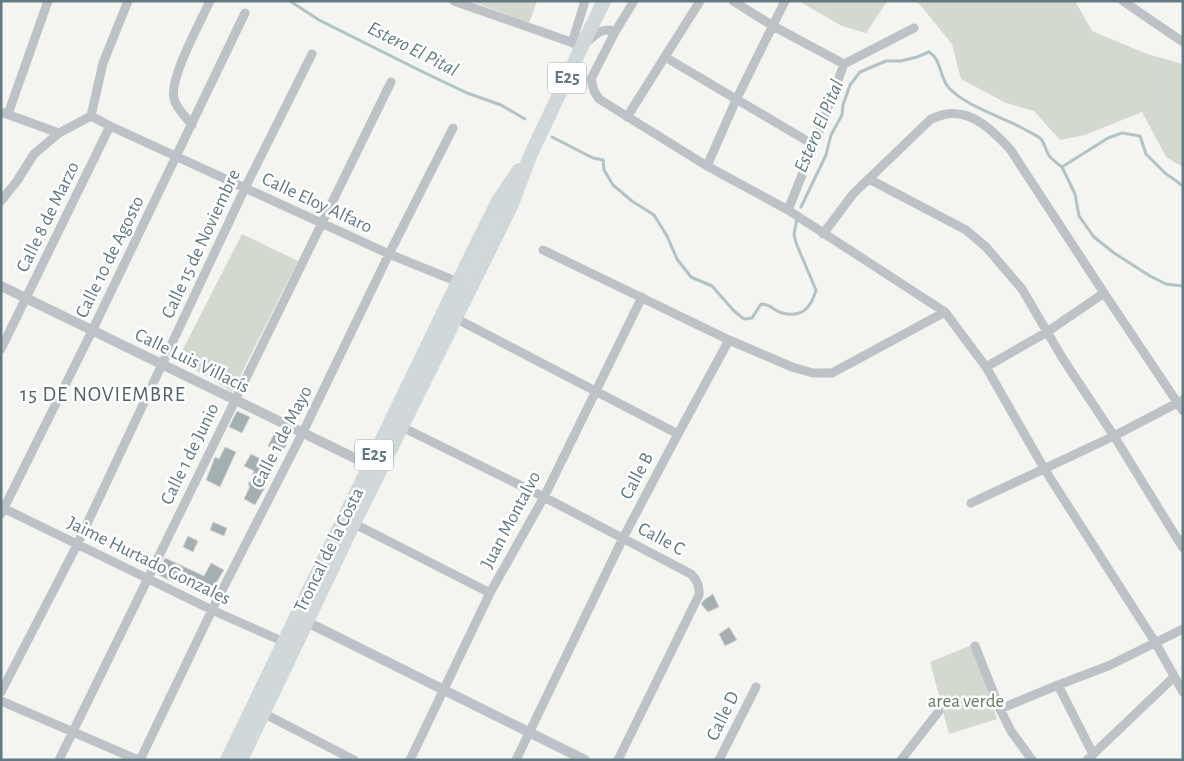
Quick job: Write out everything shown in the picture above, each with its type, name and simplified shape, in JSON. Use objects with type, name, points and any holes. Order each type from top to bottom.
[{"type":"highway","name":"Troncal de la Costa","points":[[227,760],[284,642],[402,427],[512,204],[577,44],[604,1]]},
{"type":"highway","name":"Troncal de la Costa","points":[[240,760],[307,622],[349,521],[369,465],[498,201],[530,156]]},
{"type":"street","points":[[48,1],[5,113],[59,134]]},
{"type":"street","points":[[1,201],[17,181],[34,154],[59,134],[91,116],[103,63],[128,1]]},
{"type":"street","points":[[192,125],[174,101],[173,89],[176,75],[210,1]]},
{"type":"street","points":[[454,1],[577,44],[602,30],[607,29],[615,32]]},
{"type":"street","points":[[577,44],[584,1]]},
{"type":"street","points":[[634,1],[615,32],[591,79],[594,91],[599,99],[707,166],[788,210],[945,312],[986,367],[1044,470],[1155,642],[1183,692]]},
{"type":"street","points":[[627,117],[700,1]]},
{"type":"street","points":[[733,1],[773,26],[844,64]]},
{"type":"street","points":[[707,166],[736,100],[784,1]]},
{"type":"street","points":[[1123,1],[1183,42]]},
{"type":"street","name":"Calle 10 de Agosto","points":[[2,510],[92,331],[245,13]]},
{"type":"street","points":[[788,210],[844,64],[914,28]]},
{"type":"street","name":"Calle 15 de Noviembre","points":[[1,692],[77,544],[245,188],[312,54]]},
{"type":"street","points":[[665,57],[814,145]]},
{"type":"street","name":"Calle 1 de Junio","points":[[60,760],[234,400],[392,82]]},
{"type":"street","points":[[823,234],[853,194],[931,119],[946,114],[973,117],[996,134],[1010,148],[1104,293],[1180,401],[1183,411]]},
{"type":"street","name":"Calle Eloy Alfaro","points":[[91,116],[389,254],[458,282]]},
{"type":"street","name":"Calle 8 de Marzo","points":[[1,349],[110,126]]},
{"type":"street","name":"Calle 1 de Mayo","points":[[139,760],[453,128]]},
{"type":"street","points":[[869,179],[966,230],[986,247],[1022,289],[1063,359],[1114,436],[1183,548]]},
{"type":"street","points":[[544,250],[729,340],[792,368],[812,373],[832,373],[945,312]]},
{"type":"street","name":"Calle Luis Villacís","points":[[1,286],[369,465]]},
{"type":"street","points":[[986,367],[1047,332],[1104,293]]},
{"type":"street","name":"Juan Montalvo","points":[[410,760],[490,593],[544,497],[642,297]]},
{"type":"street","points":[[455,318],[678,434]]},
{"type":"street","name":"Calle B","points":[[516,760],[623,538],[729,340]]},
{"type":"street","points":[[971,503],[1114,436],[1180,401]]},
{"type":"street","name":"Calle C","points":[[402,427],[623,538],[691,574],[697,582],[700,595],[618,760]]},
{"type":"street","name":"Jaime Hurtado Gonzales","points":[[2,510],[77,544],[212,610],[284,642]]},
{"type":"street","points":[[349,521],[490,593]]},
{"type":"street","points":[[307,622],[530,731],[585,760]]},
{"type":"street","points":[[1000,709],[1108,666],[1183,628]]},
{"type":"street","points":[[976,646],[1000,709],[1011,732],[1032,760]]},
{"type":"street","points":[[1058,685],[1090,757],[1174,677]]},
{"type":"street","name":"Calle D","points":[[719,760],[756,687]]},
{"type":"street","points":[[1,701],[139,760]]},
{"type":"street","points":[[901,760],[939,711]]},
{"type":"street","points":[[264,713],[354,760]]},
{"type":"green space","points":[[471,1],[537,1],[529,23]]},
{"type":"green space","points":[[803,1],[890,1],[886,3],[866,33],[842,26],[802,3]]},
{"type":"green space","points":[[917,1],[1075,1],[1092,31],[1147,54],[1183,64],[1183,167],[1166,157],[1142,112],[1085,135],[1060,140],[1034,111],[1006,103],[961,79],[952,44]]},
{"type":"green space","points":[[242,234],[298,261],[232,392],[178,359]]},
{"type":"green space","name":"area verde","points":[[972,645],[997,719],[949,734],[930,662]]},
{"type":"building","points":[[237,411],[250,417],[242,433],[229,427]]},
{"type":"building","points":[[276,430],[290,437],[282,453],[268,446]]},
{"type":"building","points":[[225,447],[236,452],[220,487],[206,480],[215,457],[219,459]]},
{"type":"building","points":[[251,454],[272,465],[263,482],[267,484],[255,505],[244,499],[254,471],[244,466]]},
{"type":"building","points":[[213,522],[227,528],[224,536],[210,530]]},
{"type":"building","points":[[188,536],[198,541],[193,552],[183,547]]},
{"type":"building","points":[[165,558],[204,576],[211,563],[224,570],[209,595],[175,577],[173,582],[157,574]]},
{"type":"building","points":[[713,594],[719,607],[708,612],[701,604]]},
{"type":"building","points":[[729,627],[737,640],[725,646],[719,634]]},
{"type":"waterway","name":"Estero El Pital","points":[[290,1],[319,20],[467,93],[501,105],[525,119]]},
{"type":"waterway","name":"Estero El Pital","points":[[801,207],[826,155],[831,135],[842,115],[843,105],[850,85],[860,72],[886,61],[901,61],[929,52],[936,59],[946,84],[956,95],[1037,136],[1041,139],[1050,157],[1062,167],[1108,138],[1122,133],[1140,136],[1146,154],[1165,173],[1183,186]]},
{"type":"waterway","name":"Estero El Pital","points":[[552,137],[593,158],[603,160],[604,170],[613,185],[632,201],[654,215],[667,236],[677,259],[691,277],[712,286],[734,311],[744,319],[752,318],[761,304],[768,305],[782,313],[795,314],[805,310],[811,302],[816,290],[796,243],[794,234],[797,219]]},
{"type":"waterway","name":"Estero El Pital","points":[[1062,167],[1075,194],[1079,216],[1094,237],[1114,253],[1150,276],[1166,284],[1183,286]]},
{"type":"district","name":"15 DE NOVIEMBRE","points":[[103,394]]}]
